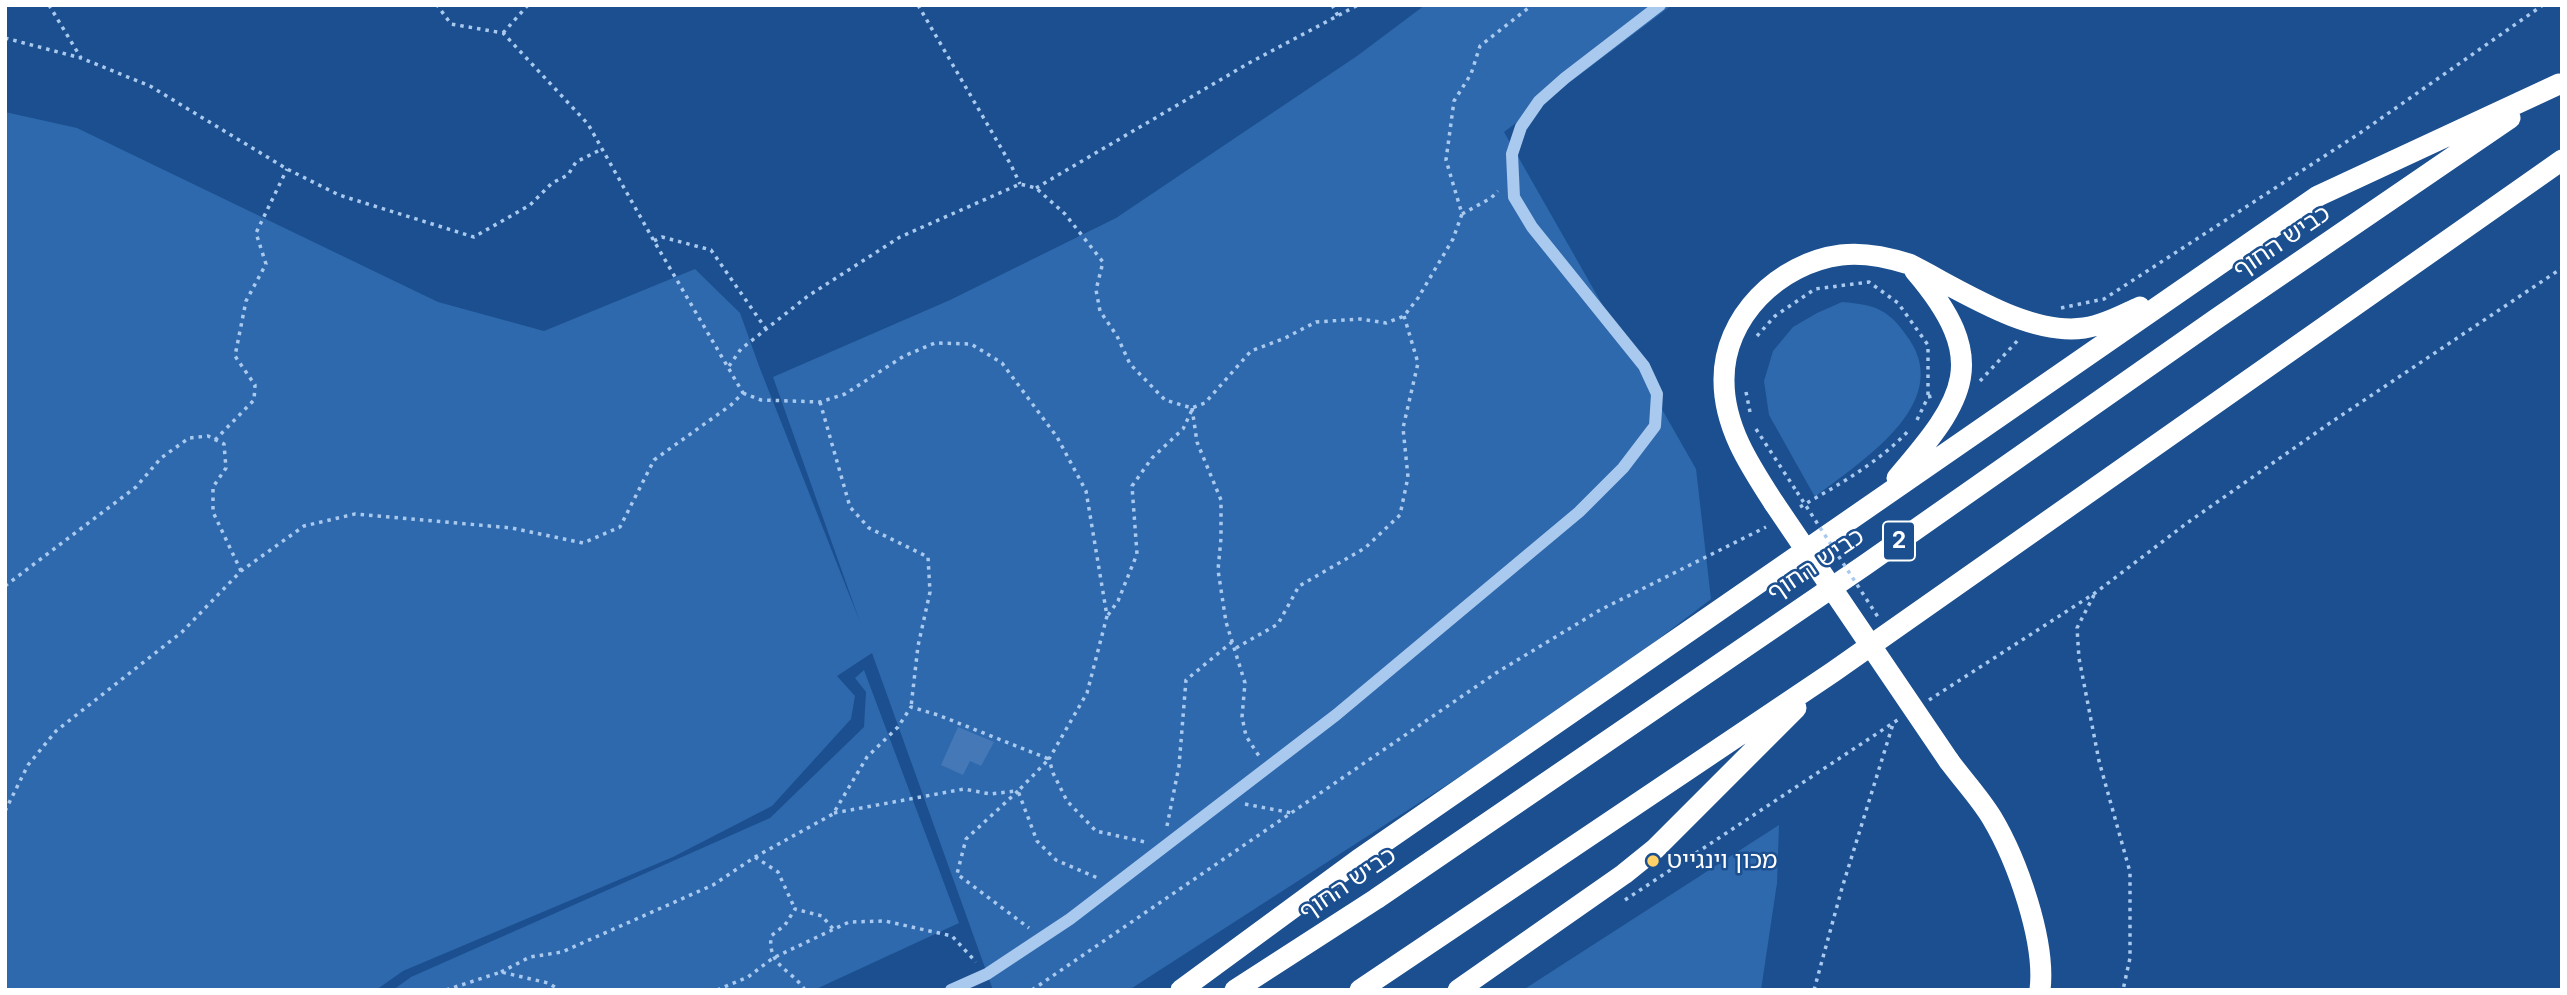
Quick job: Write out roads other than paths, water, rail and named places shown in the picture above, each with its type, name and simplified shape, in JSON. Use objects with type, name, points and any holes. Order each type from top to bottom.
[{"type":"highway","points":[[1181,990],[1358,860],[2318,196],[2560,83]]},
{"type":"highway","name":"כביש החוף","points":[[1235,990],[1376,899],[1606,739],[1865,565],[2227,311],[2560,83]]},
{"type":"highway","points":[[1360,990],[1833,672],[2562,160]]},
{"type":"highway","points":[[2040,990],[2036,941],[2027,898],[2014,862],[1992,818],[1774,503],[1743,452],[1732,428],[1726,404],[1726,356],[1732,336],[1760,295],[1798,268],[1821,259],[1843,255],[1867,254],[1909,264],[2022,320],[2050,328],[2087,328],[2107,322],[2186,286]]},
{"type":"highway","points":[[1877,502],[1925,446],[1944,418],[1954,401],[1961,378],[1961,356],[1956,332],[1939,302],[1909,264]]},
{"type":"highway","points":[[1458,990],[1655,849],[1833,672]]},
{"type":"lane","points":[[951,990],[988,974],[1116,886],[1164,846],[1336,715],[1579,512],[1623,468],[1655,426],[1657,394],[1644,366],[1532,227],[1514,197],[1512,154],[1521,127],[1539,101],[1660,5]]},
{"type":"place","name":"מכון וינגייט","points":[[1653,861]]}]
